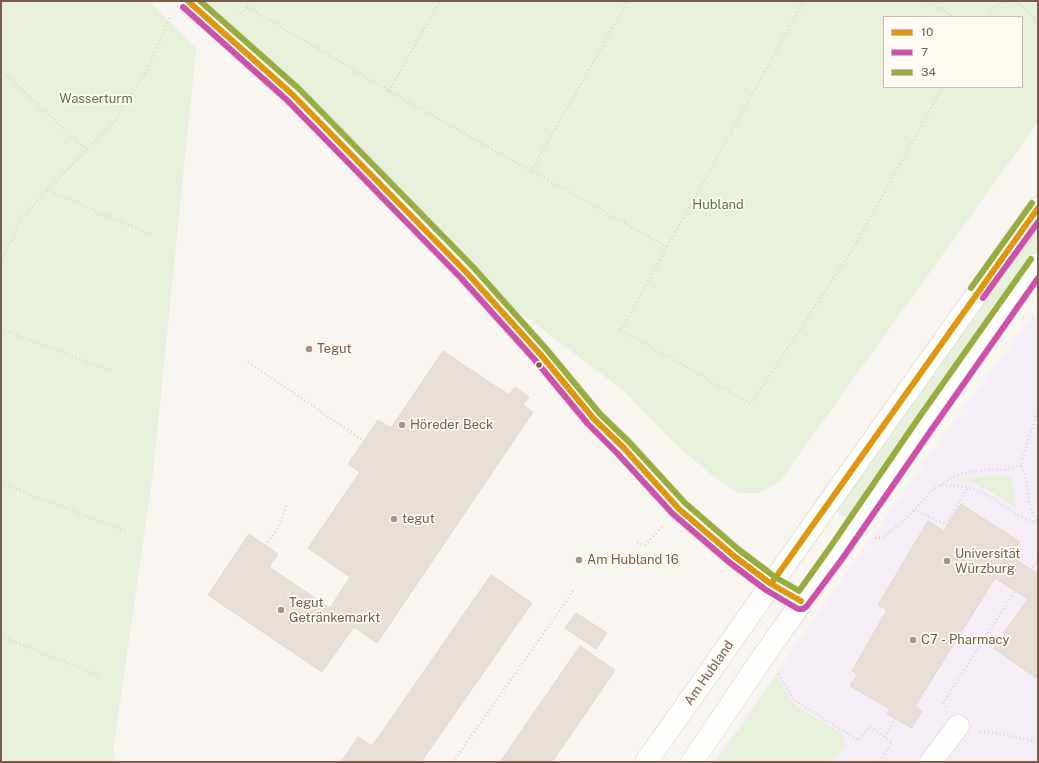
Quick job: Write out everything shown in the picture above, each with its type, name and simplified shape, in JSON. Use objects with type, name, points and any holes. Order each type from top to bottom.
[{"type":"street","points":[[188,1],[292,94],[462,267],[541,355],[594,419],[623,447],[679,509],[734,556],[771,584],[801,601]]},
{"type":"street","name":"Am Hubland","points":[[646,762],[1038,208]]},
{"type":"street","points":[[692,762],[801,601],[836,554],[1038,264]]},
{"type":"street","points":[[931,762],[957,727]]},
{"type":"path","points":[[389,91],[440,1]]},
{"type":"path","points":[[531,171],[628,1]]},
{"type":"path","points":[[804,1],[621,330],[751,404],[852,250],[941,88]]},
{"type":"path","points":[[927,1],[952,16]]},
{"type":"path","points":[[987,16],[1001,1]]},
{"type":"path","points":[[1016,1],[1038,21]]},
{"type":"path","points":[[246,6],[389,91],[667,247]]},
{"type":"path","points":[[1,263],[21,219],[46,190],[114,122],[148,68],[171,15]]},
{"type":"path","points":[[7,76],[86,150]]},
{"type":"path","points":[[46,190],[152,235]]},
{"type":"path","points":[[1,329],[110,371]]},
{"type":"path","points":[[248,362],[364,441]]},
{"type":"path","points":[[1038,408],[1021,465],[1026,478],[1033,514],[1038,524]]},
{"type":"path","points":[[851,531],[871,538],[882,538],[905,520],[933,489],[953,477],[964,473],[987,470],[1005,470],[1021,465]]},
{"type":"path","points":[[1,483],[127,532]]},
{"type":"path","points":[[940,485],[968,487],[986,494],[1017,515],[1038,524]]},
{"type":"path","points":[[946,524],[968,487]]},
{"type":"path","points":[[265,545],[277,530],[287,505]]},
{"type":"path","points":[[914,510],[956,529]]},
{"type":"path","points":[[637,543],[645,545],[659,530]]},
{"type":"path","points":[[1030,570],[1038,559]]},
{"type":"path","points":[[453,762],[574,590]]},
{"type":"path","points":[[1015,591],[944,703],[957,727],[1002,734],[1038,742]]},
{"type":"path","points":[[1,636],[101,676]]},
{"type":"path","points":[[765,654],[794,700],[858,740],[870,727],[892,742],[878,762]]},
{"type":"path","points":[[884,737],[895,718]]},
{"type":"shaded area","name":"Universität Würzburg","points":[[1038,310],[1038,762],[713,762],[960,412]]},
{"type":"green space","name":"Wasserturm","points":[[1,1],[149,1],[196,49],[153,473],[113,751],[116,762],[1,762]]},
{"type":"green space","name":"Hubland","points":[[188,1],[1038,1],[1038,122],[780,481],[760,493],[738,493],[712,475],[675,444],[623,390],[467,273]]},
{"type":"green space","points":[[1038,227],[1038,252],[850,520],[836,511]]},
{"type":"green space","points":[[1005,475],[1012,479],[1016,508],[1001,497],[976,484],[960,479]]},
{"type":"green space","points":[[776,676],[792,702],[798,708],[840,732],[844,739],[844,747],[830,762],[716,762]]},
{"type":"building","name":"tegut","points":[[443,351],[509,395],[515,387],[529,397],[523,405],[533,412],[377,643],[354,627],[322,672],[208,595],[249,534],[278,554],[269,567],[330,608],[350,577],[308,548],[360,472],[348,464],[378,420],[391,428]]},
{"type":"building","name":"C7 - Pharmacy","points":[[961,504],[1020,542],[1010,556],[1038,574],[1038,679],[993,648],[1028,599],[995,578],[915,706],[922,711],[912,728],[887,714],[890,709],[850,686],[858,674],[852,671],[887,610],[878,605],[928,521],[944,531]]},
{"type":"building","points":[[491,575],[532,603],[421,762],[341,762],[358,737],[372,746]]},
{"type":"building","points":[[576,613],[607,633],[596,649],[565,628]]},
{"type":"building","points":[[580,646],[615,670],[579,723],[552,762],[500,762]]},
{"type":"transit line","name":"10","points":[[188,1],[292,94],[467,273],[541,355],[594,419],[623,447],[679,509],[734,556],[771,584],[801,601]]},
{"type":"transit line","name":"34","points":[[200,1],[298,88],[473,267],[547,350],[600,414],[629,442],[685,503],[739,550],[775,577],[799,591],[1031,259]]},
{"type":"transit line","name":"7","points":[[183,7],[287,100],[461,278],[535,360],[588,424],[673,514],[729,562],[766,590],[798,609],[803,609],[807,606],[842,559],[1038,278]]},
{"type":"transit line","name":"34","points":[[971,288],[1032,203]]},
{"type":"transit line","name":"10","points":[[771,584],[1038,208]]},
{"type":"transit line","name":"7","points":[[983,298],[1038,222]]},
{"type":"place","name":"Tegut","points":[[309,349]]},
{"type":"place","name":"Höreder Beck","points":[[402,425]]},
{"type":"place","name":"tegut","points":[[394,519]]},
{"type":"place","name":"Am Hubland 16","points":[[579,560]]},
{"type":"place","name":"Universität Würzburg","points":[[947,561]]},
{"type":"place","name":"Tegut Getränkemarkt","points":[[281,610]]},
{"type":"place","name":"C7 - Pharmacy","points":[[913,640]]}]
